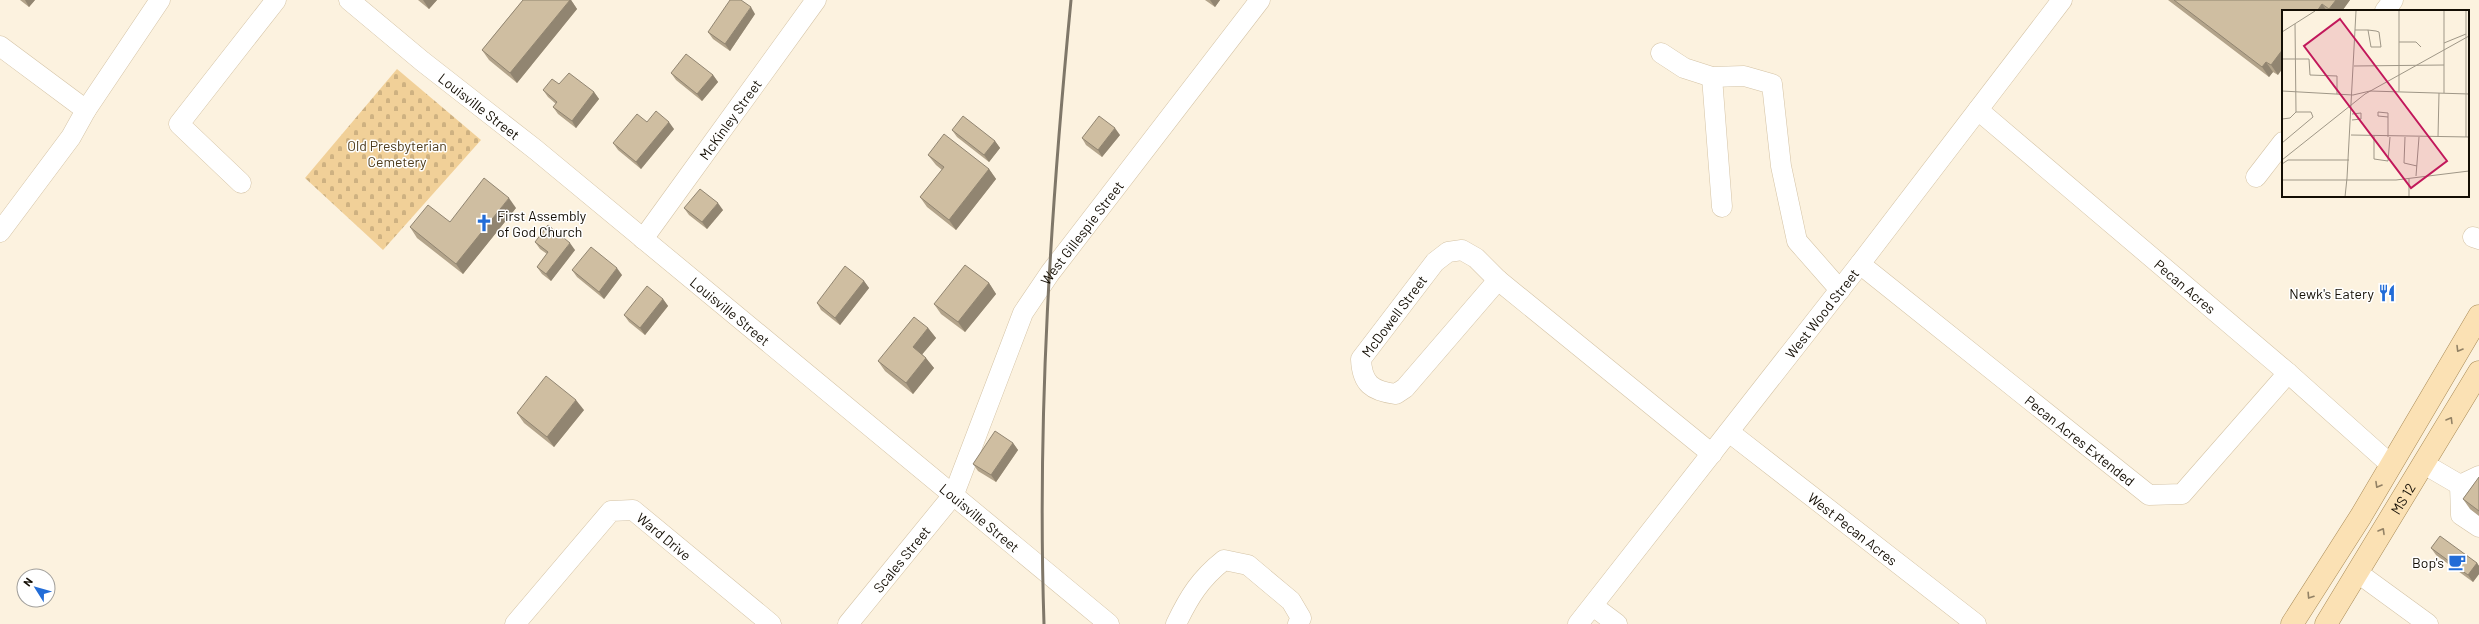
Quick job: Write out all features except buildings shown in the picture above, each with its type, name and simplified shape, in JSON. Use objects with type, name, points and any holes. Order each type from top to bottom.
[{"type":"main road","name":"MS 12","points":[[2292,624],[2361,516],[2390,464],[2479,316]]},
{"type":"main road","name":"MS 12","points":[[2326,624],[2479,372]]},
{"type":"main road","points":[[2358,573],[2351,566],[2360,542],[2361,516]]},
{"type":"street","points":[[0,232],[71,137],[86,110],[160,0]]},
{"type":"street","points":[[241,183],[179,124],[276,0]]},
{"type":"street","name":"Louisville Street","points":[[349,0],[954,494],[1109,624]]},
{"type":"street","name":"McKinley Street","points":[[643,239],[816,0]]},
{"type":"street","name":"West Gillespie Street","points":[[954,494],[1023,313],[1050,272],[1260,0]]},
{"type":"street","name":"West Wood Street","points":[[1578,624],[1594,606],[1840,290],[2062,0]]},
{"type":"street","points":[[2386,10],[2393,0]]},
{"type":"street","points":[[0,46],[86,110]]},
{"type":"street","points":[[1661,53],[1684,68],[1712,77],[1744,76],[1772,84],[1781,166],[1797,241],[1840,290]]},
{"type":"street","points":[[1712,77],[1722,207]]},
{"type":"street","name":"Pecan Acres","points":[[1978,110],[2288,373],[2390,464]]},
{"type":"street","points":[[2256,177],[2282,143]]},
{"type":"street","name":"McDowell Street","points":[[1498,280],[1405,388],[1396,394],[1382,392],[1368,384],[1361,374],[1361,359],[1435,262],[1448,252],[1462,250],[1476,258],[1498,280],[1712,454]]},
{"type":"street","name":"Pecan Acres Extended","points":[[1860,264],[2149,495],[2182,494],[2288,373]]},
{"type":"street","name":"West Pecan Acres","points":[[1729,432],[1976,624]]},
{"type":"street","points":[[2424,464],[2460,485]]},
{"type":"street","points":[[2460,485],[2479,476]]},
{"type":"street","points":[[2460,485],[2461,515],[2479,527]]},
{"type":"street","name":"Scales Street","points":[[848,624],[954,494]]},
{"type":"street","name":"Ward Drive","points":[[515,624],[611,511],[633,510],[771,624]]},
{"type":"street","points":[[1176,624],[1187,601],[1206,574],[1224,560],[1248,565],[1291,601],[1301,618],[1298,624]]},
{"type":"street","points":[[2358,573],[2428,624]]},
{"type":"street","points":[[1594,606],[1617,624]]},
{"type":"green space","name":"Old Presbyterian Cemetery","points":[[397,69],[481,140],[383,250],[305,178]]},
{"type":"railway","points":[[1044,624],[1042,468],[1047,312],[1057,156],[1071,0]]},
{"type":"place","name":"First Assembly of God Church","points":[[484,223]]},
{"type":"place","name":"Newk's Eatery","points":[[2387,293]]},
{"type":"place","name":"Bop's","points":[[2457,562]]}]
